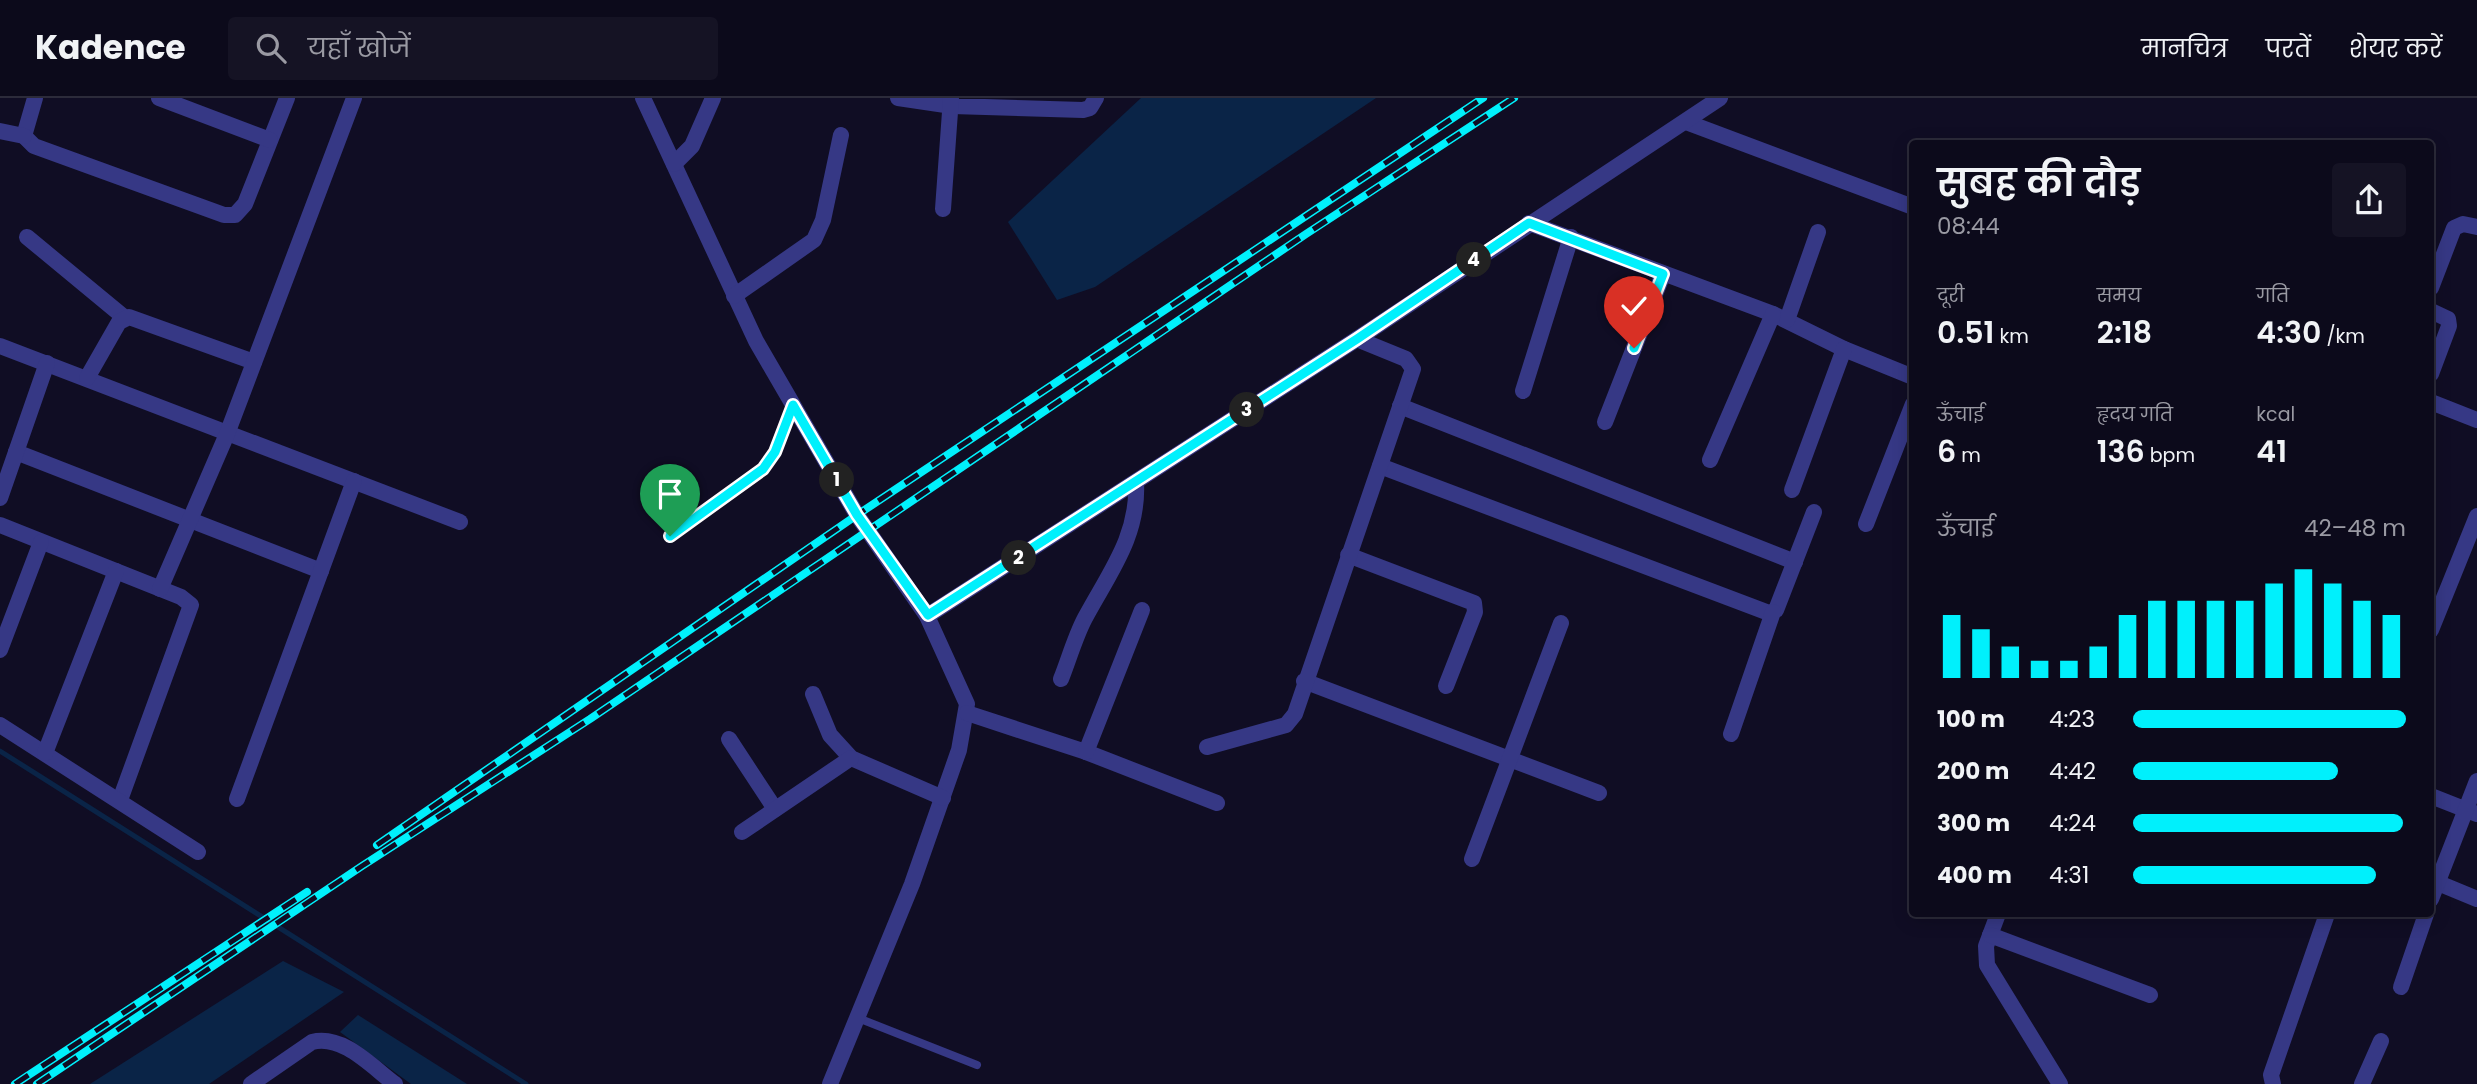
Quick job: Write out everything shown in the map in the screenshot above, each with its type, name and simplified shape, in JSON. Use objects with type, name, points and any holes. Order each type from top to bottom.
[{"type":"street","points":[[24,136],[35,98]]},
{"type":"street","points":[[159,98],[270,141]]},
{"type":"street","points":[[0,131],[24,136],[34,146],[224,215],[235,215],[246,205],[287,98]]},
{"type":"street","points":[[160,589],[227,434],[354,98]]},
{"type":"street","points":[[643,98],[734,296],[857,515],[928,615],[965,695],[967,713],[943,798],[830,1084]]},
{"type":"street","points":[[674,164],[692,146],[713,98]]},
{"type":"street","points":[[898,98],[1083,110],[1090,108],[1096,98]]},
{"type":"street","points":[[928,615],[1357,339],[1720,98]]},
{"type":"street","points":[[943,208],[951,102]]},
{"type":"street","points":[[1686,121],[1909,205]]},
{"type":"street","points":[[734,296],[814,240],[822,219],[841,135]]},
{"type":"street","points":[[1529,223],[1780,317],[1844,349],[1909,375]]},
{"type":"street","points":[[2434,270],[2437,252],[2454,228],[2476,223]]},
{"type":"street","points":[[1710,460],[1818,232]]},
{"type":"street","points":[[27,237],[125,317],[133,317],[254,362]]},
{"type":"street","points":[[1523,391],[1571,237]]},
{"type":"street","points":[[1605,422],[1663,274]]},
{"type":"street","points":[[2434,312],[2448,319],[2449,326],[2434,366]]},
{"type":"street","points":[[87,378],[119,322],[125,317]]},
{"type":"street","points":[[1207,747],[1286,725],[1295,715],[1304,681],[1413,369],[1411,364],[1357,339]]},
{"type":"street","points":[[0,346],[460,522]]},
{"type":"street","points":[[1792,490],[1844,349]]},
{"type":"street","points":[[0,498],[47,363]]},
{"type":"street","points":[[2434,403],[2477,420]]},
{"type":"street","points":[[1400,406],[1795,562]]},
{"type":"street","points":[[1866,524],[1909,414]]},
{"type":"street","points":[[16,452],[321,571]]},
{"type":"street","points":[[1380,466],[1751,607],[1773,612]]},
{"type":"street","points":[[237,799],[354,481]]},
{"type":"street","points":[[1061,679],[1085,619],[1102,593],[1133,523],[1137,505],[1136,482]]},
{"type":"street","points":[[1731,734],[1773,612],[1814,512]]},
{"type":"street","points":[[2434,615],[2477,516]]},
{"type":"street","points":[[0,525],[160,589],[191,605],[190,614],[120,800]]},
{"type":"street","points":[[0,650],[41,542]]},
{"type":"street","points":[[1348,555],[1474,603],[1475,612],[1446,685]]},
{"type":"street","points":[[45,753],[116,571]]},
{"type":"street","points":[[1086,752],[1142,610]]},
{"type":"street","points":[[1472,859],[1561,623]]},
{"type":"street","points":[[1304,681],[1599,793]]},
{"type":"street","points":[[814,694],[830,735],[851,758],[943,798]]},
{"type":"street","points":[[967,713],[1086,752],[1217,803]]},
{"type":"street","points":[[0,725],[198,852]]},
{"type":"street","points":[[729,739],[775,809]]},
{"type":"street","points":[[742,832],[851,758]]},
{"type":"street","points":[[2434,879],[2472,812],[2477,781]]},
{"type":"street","points":[[2434,797],[2472,812]]},
{"type":"street","points":[[2434,881],[2477,900]]},
{"type":"street","points":[[1997,917],[1986,946],[1987,965],[2060,1084]]},
{"type":"street","points":[[2273,1084],[2271,1075],[2326,917]]},
{"type":"street","points":[[2401,987],[2425,917]]},
{"type":"street","points":[[1990,935],[2150,995]]},
{"type":"street","points":[[251,1084],[312,1042],[323,1040],[343,1045],[396,1084]]},
{"type":"street","points":[[2362,1084],[2381,1041]]},
{"type":"lane","points":[[670,536],[763,469],[775,452],[793,405]]},
{"type":"lane","points":[[858,1018],[977,1065]]},
{"type":"water","points":[[1141,98],[1376,98],[1095,287],[1057,300],[1008,222]]},
{"type":"water","points":[[283,961],[344,992],[209,1084],[90,1084]]},
{"type":"water","points":[[358,1015],[467,1084],[411,1084],[340,1032]]},
{"type":"waterway","points":[[0,751],[526,1084]]},
{"type":"railway","points":[[377,845],[857,515],[1483,98]]},
{"type":"railway","points":[[37,1084],[362,866],[590,719],[1306,234],[1514,98]]},
{"type":"railway","points":[[15,1084],[307,892]]},
{"type":"route","points":[[670,536],[763,469],[775,452],[793,405],[857,515],[928,615],[1357,339],[1529,223],[1663,274],[1634,348]]}]
